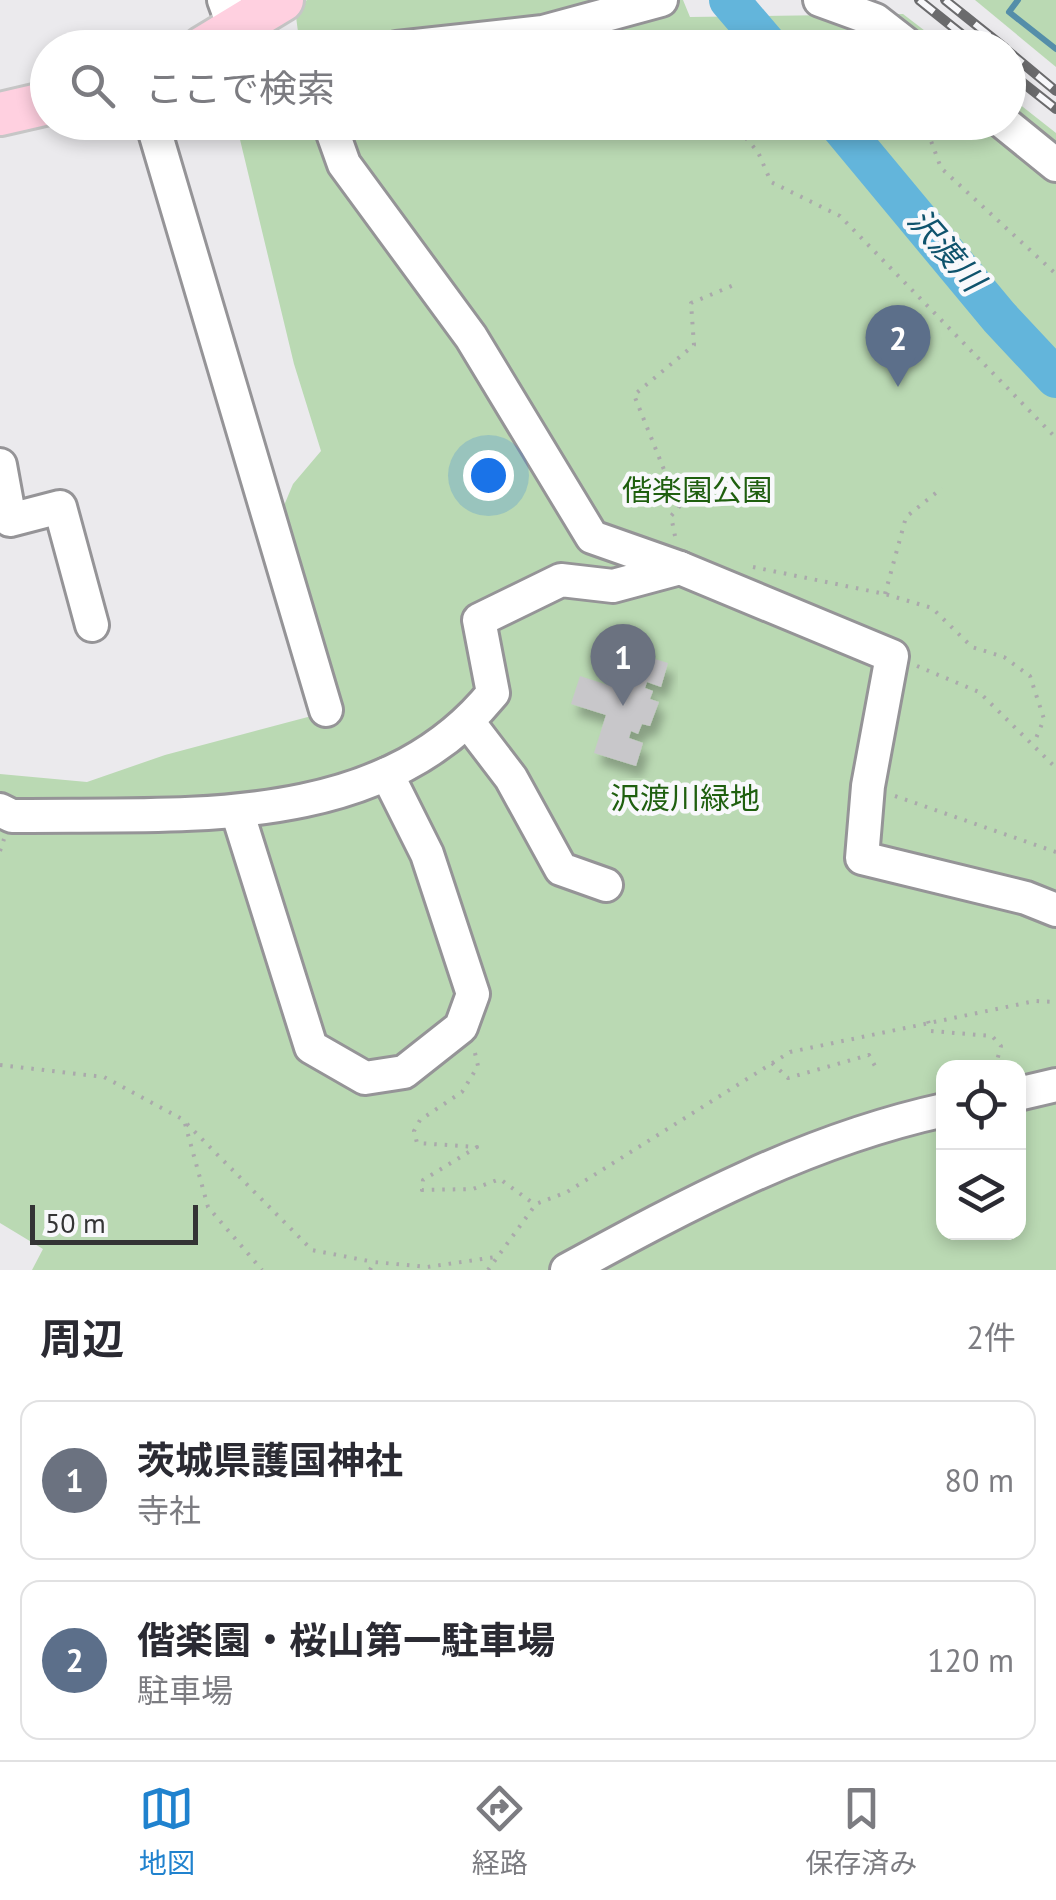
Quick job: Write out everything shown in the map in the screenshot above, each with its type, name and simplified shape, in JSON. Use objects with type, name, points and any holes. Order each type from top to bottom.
[{"type":"main road","points":[[232,30],[282,0]]},
{"type":"main road","points":[[0,114],[30,107]]},
{"type":"street","points":[[550,30],[661,0]]},
{"type":"street","points":[[820,0],[876,20],[888,30]]},
{"type":"street","points":[[157,140],[326,710]]},
{"type":"street","points":[[335,140],[344,164],[471,337],[592,536],[892,656],[868,786],[862,858],[1026,898],[1056,910]]},
{"type":"street","points":[[1025,140],[1056,165]]},
{"type":"street","points":[[0,465],[10,520],[60,508],[92,624]]},
{"type":"street","points":[[0,810],[12,816],[236,812],[312,802],[388,774],[469,723],[493,693],[479,620],[561,580],[613,586],[680,568]]},
{"type":"street","points":[[469,723],[511,778],[561,869],[606,885]]},
{"type":"street","points":[[236,812],[311,1047],[365,1078],[404,1072],[461,1027],[473,994],[428,854],[388,774]]},
{"type":"street","points":[[1026,1092],[1056,1086]]},
{"type":"street","points":[[567,1270],[689,1203],[770,1165],[845,1136],[936,1112]]},
{"type":"path","points":[[748,140],[758,152],[771,182],[840,216],[1056,438]]},
{"type":"path","points":[[930,140],[940,168],[1056,274]]},
{"type":"path","points":[[680,568],[671,516],[679,506],[634,396],[694,346],[691,303],[734,285]]},
{"type":"path","points":[[885,594],[906,517],[942,488]]},
{"type":"path","points":[[740,564],[885,594],[932,608],[972,648],[1004,657],[1030,676],[1044,718],[1034,742]]},
{"type":"path","points":[[892,656],[979,692],[1034,742],[1056,768]]},
{"type":"path","points":[[868,786],[1056,852]]},
{"type":"path","points":[[488,1270],[536,1204],[599,1173],[790,1052],[928,1021],[1035,1001],[1056,1002]]},
{"type":"path","points":[[928,1021],[930,1031],[992,1036],[1001,1046],[997,1060]]},
{"type":"path","points":[[461,1027],[478,1066],[462,1092],[420,1120],[414,1131],[417,1143],[477,1147],[422,1180],[422,1190],[473,1189],[500,1179],[536,1204]]},
{"type":"path","points":[[772,1063],[788,1078],[869,1055],[875,1066]]},
{"type":"path","points":[[0,1065],[104,1078],[184,1120],[312,1250],[374,1262],[427,1266],[496,1257]]},
{"type":"path","points":[[184,1120],[208,1207],[262,1270]]},
{"type":"path","points":[[370,1270],[374,1262]]},
{"type":"green space","points":[[307,0],[683,0],[690,17],[903,14],[924,30],[298,30],[295,9]]},
{"type":"green space","points":[[975,0],[1056,0],[1056,67],[1026,42],[1026,30],[1011,30]]},
{"type":"green space","name":"沢渡川緑地","points":[[1026,109],[1056,133],[1056,1270],[32,1270],[43,1249],[0,1223],[0,774],[87,782],[165,755],[338,709],[280,515],[293,484],[321,451],[294,364],[240,140],[1026,140]]},
{"type":"building","points":[[625,650],[668,663],[661,687],[647,682],[645,688],[653,691],[650,699],[659,702],[650,726],[642,724],[638,734],[631,731],[629,738],[643,743],[636,766],[594,753],[606,715],[571,704],[580,676],[614,687]]},
{"type":"waterway","name":"沢渡川","points":[[729,0],[755,30]]},
{"type":"waterway","points":[[1018,0],[1009,12],[1056,49]]},
{"type":"waterway","name":"沢渡川","points":[[852,140],[999,317],[1056,378]]},
{"type":"railway","points":[[919,0],[956,30]]},
{"type":"railway","points":[[945,0],[982,30]]},
{"type":"railway","points":[[1026,66],[1056,91]]},
{"type":"railway","points":[[1026,85],[1056,109]]},
{"type":"place","name":"偕楽園・桜山第一駐車場","points":[[898,387]]},
{"type":"place","name":"茨城県護国神社","points":[[623,706]]},
{"type":"park label","name":"偕楽園公園","points":[[697,491]]}]
